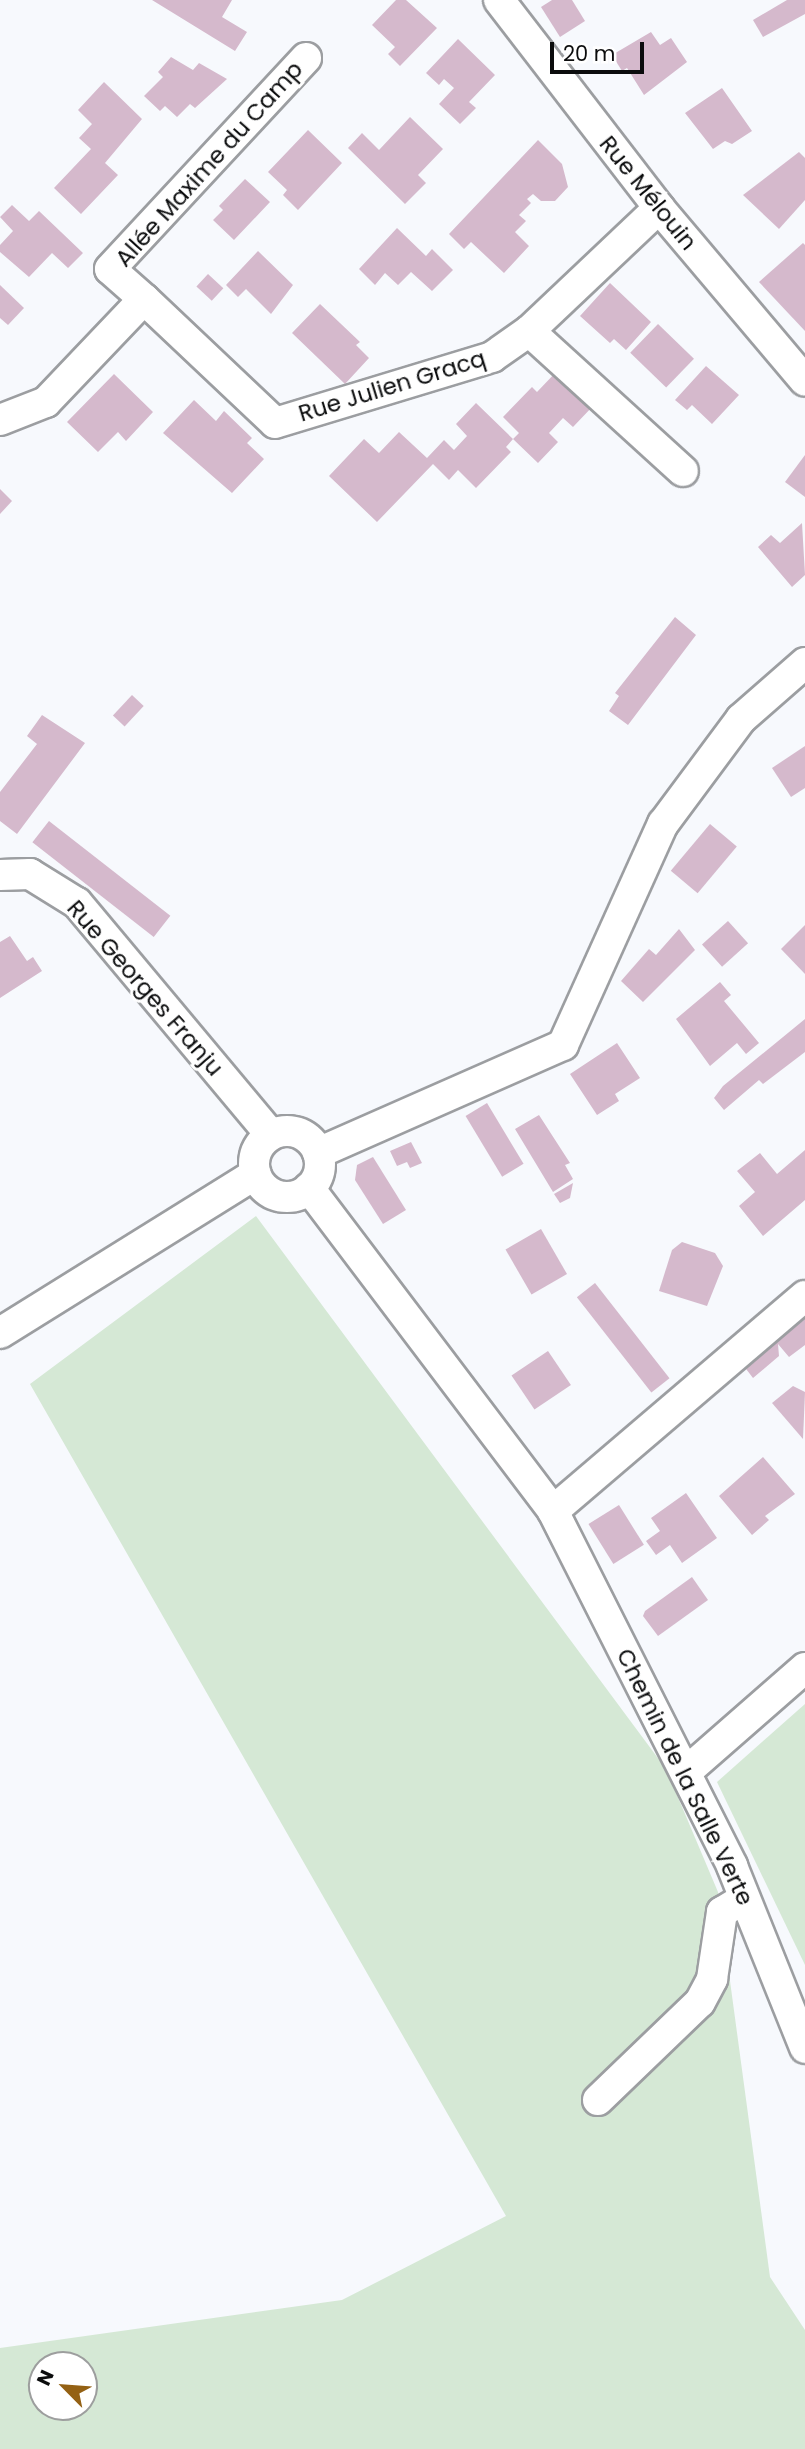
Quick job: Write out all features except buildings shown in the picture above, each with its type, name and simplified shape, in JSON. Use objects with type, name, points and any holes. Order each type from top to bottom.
[{"type":"street","name":"Rue Mélouin","points":[[499,0],[659,208],[805,381]]},
{"type":"street","name":"Allée Maxime du Camp","points":[[144,299],[110,269],[306,58]]},
{"type":"street","name":"Rue Julien Gracq","points":[[144,299],[275,423],[492,357],[529,331],[659,208]]},
{"type":"street","points":[[0,420],[46,402],[144,299]]},
{"type":"street","points":[[529,331],[683,471]]},
{"type":"street","points":[[318,1153],[563,1045],[663,824],[741,719],[805,663]]},
{"type":"street","name":"Rue Georges Franju","points":[[0,875],[30,874],[77,903],[271,1135]]},
{"type":"street","points":[[299,1132],[318,1153],[319,1172],[309,1188],[300,1194],[278,1196],[260,1184],[255,1174],[256,1152],[271,1135],[299,1132]]},
{"type":"street","points":[[0,1333],[255,1174]]},
{"type":"street","name":"Chemin de la Salle Verte","points":[[309,1188],[553,1511],[686,1772],[744,1899],[805,2049]]},
{"type":"street","points":[[553,1511],[805,1296]]},
{"type":"street","points":[[686,1772],[805,1668]]},
{"type":"street","points":[[598,2101],[700,2002],[712,1979],[722,1912],[744,1899]]},
{"type":"green space","points":[[256,1216],[666,1769],[718,1892],[770,2277],[805,2330],[805,2449],[0,2449],[0,2348],[342,2300],[506,2216],[30,1384]]},
{"type":"green space","points":[[805,1704],[805,1965],[717,1782]]}]
